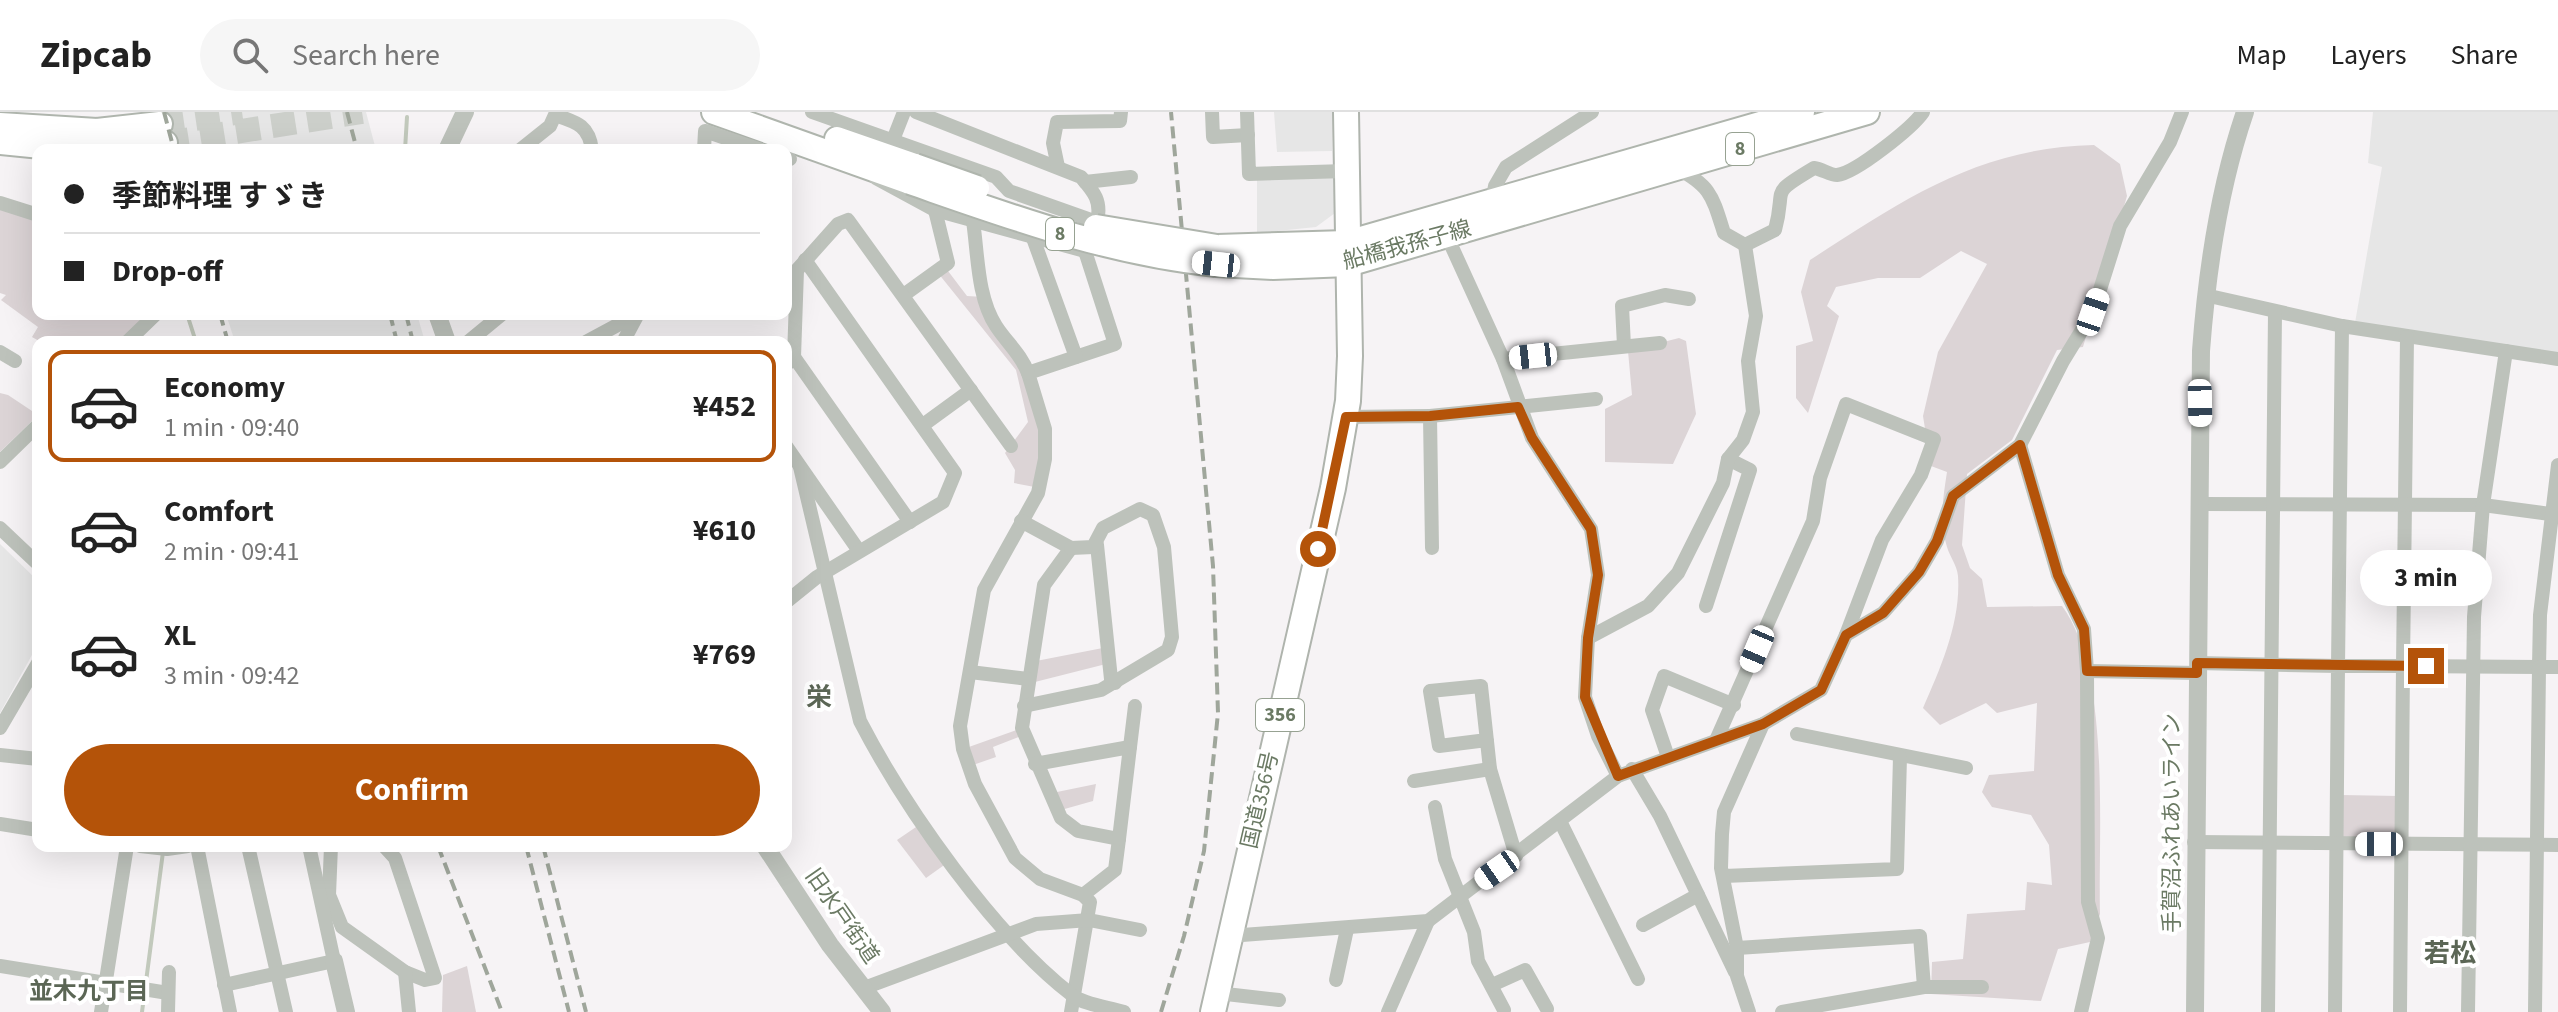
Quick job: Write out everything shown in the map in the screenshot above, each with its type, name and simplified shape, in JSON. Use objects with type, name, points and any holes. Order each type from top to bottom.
[{"type":"main road","name":"船橋我孫子線","points":[[714,112],[854,163],[913,174],[1079,223],[1216,255],[1347,253],[1446,234],[1867,112]]},
{"type":"main road","name":"船橋我孫子線","points":[[763,112],[913,174]]},
{"type":"main road","name":"国道356号","points":[[1215,1002],[1333,488],[1346,417],[1350,356],[1346,112]]},
{"type":"main road","name":"船橋我孫子線","points":[[1347,253],[1492,202],[1802,112]]},
{"type":"main road","points":[[0,125],[97,131],[155,141]]},
{"type":"main road","points":[[115,144],[155,141]]},
{"type":"main road","points":[[0,142],[32,145]]},
{"type":"street","points":[[450,144],[465,112]]},
{"type":"street","points":[[812,112],[845,117],[893,140],[996,177],[1009,191],[1097,222]]},
{"type":"street","points":[[893,140],[904,112]]},
{"type":"street","points":[[916,112],[1058,167],[1085,182],[1095,193],[1100,210],[1085,251],[1115,344],[1028,373]]},
{"type":"street","points":[[1058,167],[1053,143],[1060,117],[1120,121],[1121,112]]},
{"type":"street","points":[[1212,112],[1213,137],[1248,135]]},
{"type":"street","points":[[1247,112],[1249,174],[1346,171]]},
{"type":"street","points":[[1492,202],[1495,186],[1506,167],[1592,112]]},
{"type":"street","points":[[1745,245],[1775,230],[1779,192],[1786,184],[1814,168],[1835,175],[1846,172],[1902,132],[1923,112]]},
{"type":"street","points":[[1846,635],[1883,613],[1919,572],[1937,541],[1953,496],[2020,445],[2063,361],[2093,312],[2120,226],[2170,142],[2182,112]]},
{"type":"street","name":"手賀沼ふれあいライン","points":[[2195,1012],[2200,403],[2205,295],[2219,213],[2245,112]]},
{"type":"street","points":[[528,144],[550,126],[555,114],[580,124],[588,132],[591,144]]},
{"type":"street","points":[[704,144],[705,131],[743,144]]},
{"type":"street","points":[[1654,155],[1701,181],[1711,192],[1724,233],[1745,245]]},
{"type":"street","points":[[854,163],[887,185],[935,210],[1085,251]]},
{"type":"street","points":[[1085,182],[1131,177]]},
{"type":"street","points":[[0,203],[32,213]]},
{"type":"street","points":[[905,294],[948,263],[935,210]]},
{"type":"street","points":[[792,336],[797,270],[838,224],[848,220],[905,294],[1011,446]]},
{"type":"street","points":[[973,221],[985,302],[995,325],[1023,359],[1045,429],[1045,459],[1038,493],[984,590],[960,726],[963,749],[975,784],[1015,858],[1040,879],[1083,895],[1090,902],[1073,1005]]},
{"type":"street","points":[[1446,234],[1503,359],[1518,407],[1532,438],[1591,529],[1598,575],[1588,638],[1585,697],[1618,776]]},
{"type":"street","points":[[1033,238],[1076,357]]},
{"type":"street","points":[[1588,638],[1648,606],[1678,573],[1723,483],[1728,459],[1743,440],[1753,412],[1748,361],[1756,316],[1745,245]]},
{"type":"street","points":[[792,598],[859,551],[943,502],[955,473],[805,260]]},
{"type":"street","points":[[1624,346],[1622,306],[1665,295],[1689,299]]},
{"type":"street","points":[[2205,295],[2342,326],[2558,359]]},
{"type":"street","points":[[2268,1012],[2275,312]]},
{"type":"street","points":[[133,336],[150,320]]},
{"type":"street","points":[[475,336],[495,320]]},
{"type":"street","points":[[597,336],[627,320]]},
{"type":"street","points":[[2335,1012],[2342,326]]},
{"type":"street","points":[[2400,1012],[2407,337]]},
{"type":"street","points":[[1503,359],[1660,343]]},
{"type":"street","points":[[2468,1012],[2472,667],[2483,505],[2506,351]]},
{"type":"street","points":[[0,352],[15,361]]},
{"type":"street","points":[[792,364],[910,522]]},
{"type":"street","points":[[923,425],[971,390]]},
{"type":"street","points":[[1346,417],[1430,416],[1596,399]]},
{"type":"street","points":[[1388,1012],[1428,921],[1618,776],[1763,724],[1821,690],[1846,635],[1882,540],[1921,475],[1934,439],[1846,404],[1820,478],[1813,521],[1717,738]]},
{"type":"street","points":[[1430,416],[1432,548]]},
{"type":"street","points":[[0,462],[32,431]]},
{"type":"street","points":[[2020,445],[2058,575],[2084,629],[2088,902],[2098,938],[2081,1012]]},
{"type":"street","points":[[792,455],[859,551]]},
{"type":"street","points":[[1706,606],[1750,470],[1728,459]]},
{"type":"street","points":[[2535,1012],[2540,615],[2555,514],[2558,465]]},
{"type":"street","points":[[800,467],[860,721],[897,787],[1006,932],[1073,1005],[1124,1012]]},
{"type":"street","points":[[2201,504],[2483,505],[2555,514]]},
{"type":"street","points":[[1024,706],[1101,690],[1115,683],[1168,650],[1172,637],[1164,547],[1153,515],[1140,509],[1103,528],[1097,545],[1111,679],[1115,683]]},
{"type":"street","points":[[1021,521],[1071,548],[1097,545]]},
{"type":"street","points":[[0,528],[32,558]]},
{"type":"street","points":[[1071,548],[1044,585],[1022,728],[1061,818],[1078,831],[1119,839]]},
{"type":"street","points":[[2087,671],[2272,664],[2558,667]]},
{"type":"street","points":[[970,672],[1028,679]]},
{"type":"street","points":[[0,728],[32,674]]},
{"type":"street","points":[[1668,757],[1652,710],[1664,676],[1734,705]]},
{"type":"street","points":[[1487,740],[1439,746],[1430,691],[1481,686],[1487,740],[1490,769],[1516,856]]},
{"type":"street","points":[[21,693],[32,694]]},
{"type":"street","points":[[1083,895],[1115,870],[1135,706]]},
{"type":"street","points":[[1737,976],[1737,948],[1724,876],[1724,812],[1763,724]]},
{"type":"street","points":[[1797,734],[1966,768]]},
{"type":"street","points":[[1035,764],[1130,747]]},
{"type":"street","points":[[0,755],[32,758]]},
{"type":"street","points":[[1724,876],[1897,869],[1900,757]]},
{"type":"street","points":[[1414,781],[1490,769]]},
{"type":"street","points":[[1632,769],[1660,816],[1737,976],[1749,1012]]},
{"type":"street","points":[[1435,807],[1445,859],[1474,932],[1478,961],[1504,1010]]},
{"type":"street","points":[[1560,821],[1638,979]]},
{"type":"street","points":[[0,824],[32,829]]},
{"type":"street","points":[[2194,842],[2558,845]]},
{"type":"street","points":[[101,1012],[126,852]]},
{"type":"street","points":[[198,852],[230,1012]]},
{"type":"street","points":[[249,852],[286,1012]]},
{"type":"street","points":[[310,852],[346,1012]]},
{"type":"street","points":[[331,852],[329,895],[342,927],[405,972],[425,980],[435,978],[395,858],[390,852]]},
{"type":"street","name":"旧水戸街道","points":[[769,852],[830,945],[882,1012]]},
{"type":"street","points":[[1643,925],[1698,895]]},
{"type":"street","points":[[864,988],[1006,932],[1036,924],[1089,920],[1140,930]]},
{"type":"street","points":[[1229,936],[1428,921]]},
{"type":"street","points":[[1336,980],[1347,929]]},
{"type":"street","points":[[1737,948],[1920,936],[1924,987]]},
{"type":"street","points":[[224,985],[334,961]]},
{"type":"street","points":[[0,966],[168,993]]},
{"type":"street","points":[[1492,985],[1525,970],[1547,1009]]},
{"type":"street","points":[[168,1012],[169,972]]},
{"type":"street","points":[[405,972],[409,1012]]},
{"type":"street","points":[[1782,1012],[1924,987],[1982,987]]},
{"type":"street","points":[[1215,1002],[1279,1000]]},
{"type":"shaded area","points":[[174,112],[366,112],[374,144],[182,144]]},
{"type":"shaded area","points":[[1274,112],[1333,112],[1332,151],[1277,152]]},
{"type":"shaded area","points":[[2373,112],[2558,112],[2558,353],[2355,323],[2382,167],[2368,163]]},
{"type":"shaded area","points":[[2094,145],[2120,164],[2127,196],[2083,347],[2057,350],[2012,440],[1967,474],[1962,545],[1970,568],[1982,579],[1987,607],[2062,606],[2078,635],[2088,670],[2099,753],[2100,914],[2090,942],[2058,949],[2041,1001],[1931,994],[1932,962],[1963,959],[1967,914],[2025,910],[2027,882],[2052,885],[2049,845],[2031,815],[1992,807],[1982,792],[1989,775],[2034,771],[2037,703],[1997,713],[1986,703],[1940,725],[1923,708],[1948,644],[1958,593],[1957,572],[1947,547],[1942,519],[1947,472],[1931,466],[1923,416],[1938,352],[1987,264],[1961,251],[1920,278],[1878,278],[1836,287],[1827,306],[1839,316],[1808,413],[1796,398],[1796,346],[1813,341],[1801,292],[1810,260],[1878,217],[1944,181],[2014,156],[2052,148]]},
{"type":"shaded area","points":[[1333,175],[1335,213],[1316,227],[1257,233],[1257,178]]},
{"type":"shaded area","points":[[0,207],[32,218],[32,320],[144,320],[127,336],[33,336],[38,327],[1,300],[6,295],[0,293]]},
{"type":"shaded area","points":[[945,267],[967,296],[984,297],[1023,359],[1045,429],[1040,488],[1014,483],[1015,470],[1005,453],[1028,422],[1016,370],[938,273]]},
{"type":"shaded area","points":[[228,320],[419,320],[423,336],[233,336]]},
{"type":"shaded area","points":[[1679,338],[1686,341],[1696,414],[1673,464],[1605,462],[1605,409],[1632,395],[1628,351]]},
{"type":"shaded area","points":[[0,393],[32,411],[32,421],[0,452]]},
{"type":"shaded area","points":[[0,544],[32,575],[32,655],[0,713]]},
{"type":"shaded area","points":[[1108,647],[1110,663],[1027,684],[1036,661]]},
{"type":"shaded area","points":[[1022,728],[1024,735],[993,747],[996,757],[973,765],[966,748]]},
{"type":"shaded area","points":[[1096,784],[1093,801],[1061,810],[1052,793]]},
{"type":"shaded area","points":[[2341,795],[2399,796],[2398,842],[2338,840]]},
{"type":"shaded area","points":[[919,825],[947,863],[926,878],[897,840]]},
{"type":"shaded area","points":[[467,966],[476,1012],[442,1012],[443,975]]},
{"type":"waterway","points":[[405,144],[407,117]]},
{"type":"waterway","points":[[189,320],[194,336]]},
{"type":"waterway","points":[[142,1012],[163,852]]},
{"type":"tunnel","points":[[160,124],[242,112]]},
{"type":"tunnel","points":[[165,143],[362,112]]},
{"type":"railway","points":[[164,112],[172,144]]},
{"type":"railway","points":[[347,112],[355,144]]},
{"type":"railway","points":[[1161,1012],[1184,936],[1204,851],[1218,713],[1213,566],[1171,112]]},
{"type":"railway","points":[[222,320],[226,336]]},
{"type":"railway","points":[[392,320],[396,336]]},
{"type":"railway","points":[[408,320],[412,336]]},
{"type":"railway","points":[[440,852],[502,1012]]},
{"type":"railway","points":[[528,852],[569,1012]]},
{"type":"railway","points":[[545,852],[586,1012]]},
{"type":"district","name":"栄","points":[[819,697]]},
{"type":"district","name":"若松","points":[[2450,953]]},
{"type":"district","name":"並木九丁目","points":[[89,991]]},
{"type":"route","points":[[1318,549],[1346,417],[1430,416],[1518,407],[1532,438],[1591,529],[1598,575],[1588,638],[1585,697],[1598,736],[1618,776],[1763,724],[1821,690],[1846,635],[1883,613],[1919,572],[1937,541],[1953,496],[2020,445],[2058,575],[2084,629],[2087,671],[2197,673],[2197,663],[2426,666]]}]
